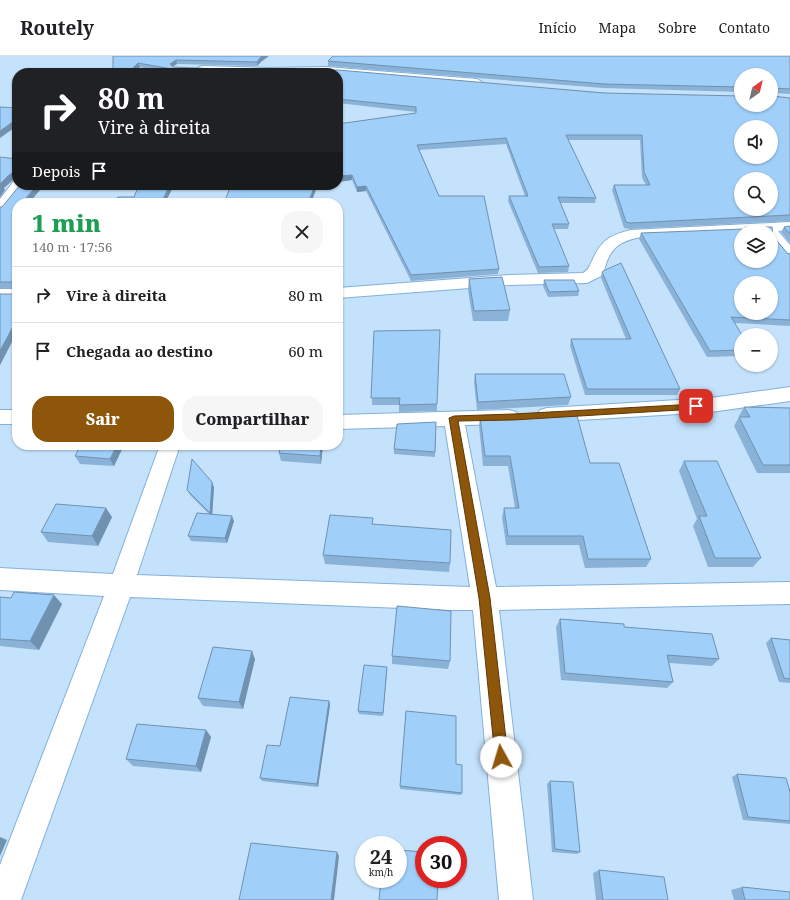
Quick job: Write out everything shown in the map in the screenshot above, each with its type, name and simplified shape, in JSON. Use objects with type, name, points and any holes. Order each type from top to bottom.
[{"type":"street","points":[[343,71],[486,83]]},
{"type":"street","points":[[0,208],[14,190]]},
{"type":"street","points":[[778,228],[790,226]]},
{"type":"street","points":[[343,293],[509,280],[587,278],[595,273],[600,257],[610,242],[622,236],[642,233],[734,231]]},
{"type":"street","points":[[778,240],[790,255]]},
{"type":"street","points":[[0,294],[12,294]]},
{"type":"street","points":[[343,422],[513,417],[711,406],[790,394]]},
{"type":"street","points":[[0,417],[12,417]]},
{"type":"street","points":[[454,418],[484,598],[516,900]]},
{"type":"street","points":[[4,900],[121,586],[168,450]]},
{"type":"street","points":[[0,579],[121,586],[451,599],[790,593]]},
{"type":"building","points":[[113,56],[262,56],[257,62],[176,60],[170,64],[173,67],[196,68],[166,68],[138,63],[133,68],[113,68]]},
{"type":"building","points":[[333,56],[790,56],[790,89],[778,88],[778,68],[734,68],[734,87],[604,84],[328,61]]},
{"type":"building","points":[[343,70],[604,93],[734,96],[734,112],[778,112],[778,97],[790,98],[790,215],[778,216],[778,172],[734,172],[734,216],[770,216],[626,222],[614,185],[650,185],[644,172],[642,135],[566,135],[596,198],[558,197],[569,224],[552,224],[569,266],[539,267],[509,196],[528,196],[506,138],[417,145],[439,196],[484,196],[499,269],[411,275],[366,186],[357,187],[352,175],[343,176],[343,123],[416,113],[416,107],[343,100]]},
{"type":"building","points":[[0,107],[12,108],[12,123],[0,131]]},
{"type":"building","points":[[0,157],[12,158],[12,173],[0,184]]},
{"type":"building","points":[[16,190],[33,190],[26,198],[12,198],[12,282],[0,282],[0,207],[2,207]]},
{"type":"building","points":[[137,190],[168,190],[164,198],[117,198],[134,197]]},
{"type":"building","points":[[229,190],[313,190],[310,198],[226,198]]},
{"type":"building","points":[[790,226],[790,234],[784,227]]},
{"type":"building","points":[[734,229],[734,268],[778,268],[778,242],[787,253],[790,254],[790,320],[778,319],[778,276],[734,276],[734,317],[731,317],[738,328],[734,328],[734,350],[710,351],[641,233]]},
{"type":"building","points":[[621,263],[680,389],[587,389],[571,339],[631,339],[602,272]]},
{"type":"building","points":[[502,277],[510,310],[474,311],[469,279]]},
{"type":"building","points":[[544,280],[574,280],[579,291],[549,292]]},
{"type":"building","points":[[0,294],[12,294],[12,328],[0,351]]},
{"type":"building","points":[[440,330],[437,404],[399,405],[400,398],[371,398],[374,331]]},
{"type":"building","points":[[475,374],[564,374],[571,397],[478,402]]},
{"type":"building","points":[[744,407],[790,408],[790,465],[763,465],[739,417],[750,417]]},
{"type":"building","points":[[576,412],[590,463],[619,463],[651,559],[588,559],[583,536],[508,536],[504,508],[519,508],[510,456],[485,456],[480,417]]},
{"type":"building","points":[[436,422],[435,452],[394,449],[397,424]]},
{"type":"building","points":[[78,450],[114,450],[110,459],[75,456]]},
{"type":"building","points":[[280,450],[321,450],[320,456],[279,453]]},
{"type":"building","points":[[192,459],[212,482],[210,513],[187,490]]},
{"type":"building","points":[[684,461],[717,461],[761,558],[715,558],[699,516],[707,516]]},
{"type":"building","points":[[56,504],[106,508],[92,536],[41,532]]},
{"type":"building","points":[[197,513],[232,516],[225,538],[188,536]]},
{"type":"building","points":[[330,515],[373,518],[372,524],[451,530],[450,563],[323,555]]},
{"type":"building","points":[[14,592],[54,595],[30,641],[0,639],[0,597],[11,598]]},
{"type":"building","points":[[397,606],[451,611],[450,661],[392,656]]},
{"type":"building","points":[[560,619],[624,624],[624,627],[712,634],[719,659],[667,655],[673,682],[565,673]]},
{"type":"building","points":[[771,638],[790,640],[790,679],[784,678]]},
{"type":"building","points":[[213,647],[252,651],[239,702],[198,698]]},
{"type":"building","points":[[364,665],[387,667],[383,713],[358,711]]},
{"type":"building","points":[[290,697],[329,701],[317,784],[260,778],[267,745],[280,746]]},
{"type":"building","points":[[406,711],[456,716],[456,764],[462,765],[462,793],[400,786]]},
{"type":"building","points":[[137,724],[206,730],[196,766],[126,759]]},
{"type":"building","points":[[737,774],[786,778],[790,792],[790,821],[748,817]]},
{"type":"building","points":[[550,781],[573,782],[580,852],[555,849]]},
{"type":"building","points":[[251,843],[337,852],[331,900],[239,900]]},
{"type":"building","points":[[407,851],[415,851],[415,888],[438,888],[437,900],[379,900],[380,888],[407,888]]},
{"type":"building","points":[[599,870],[664,877],[668,900],[603,900]]},
{"type":"building","points":[[742,887],[790,892],[790,900],[745,900]]},
{"type":"route","points":[[501,757],[484,598],[454,418],[513,417],[696,406]]}]
